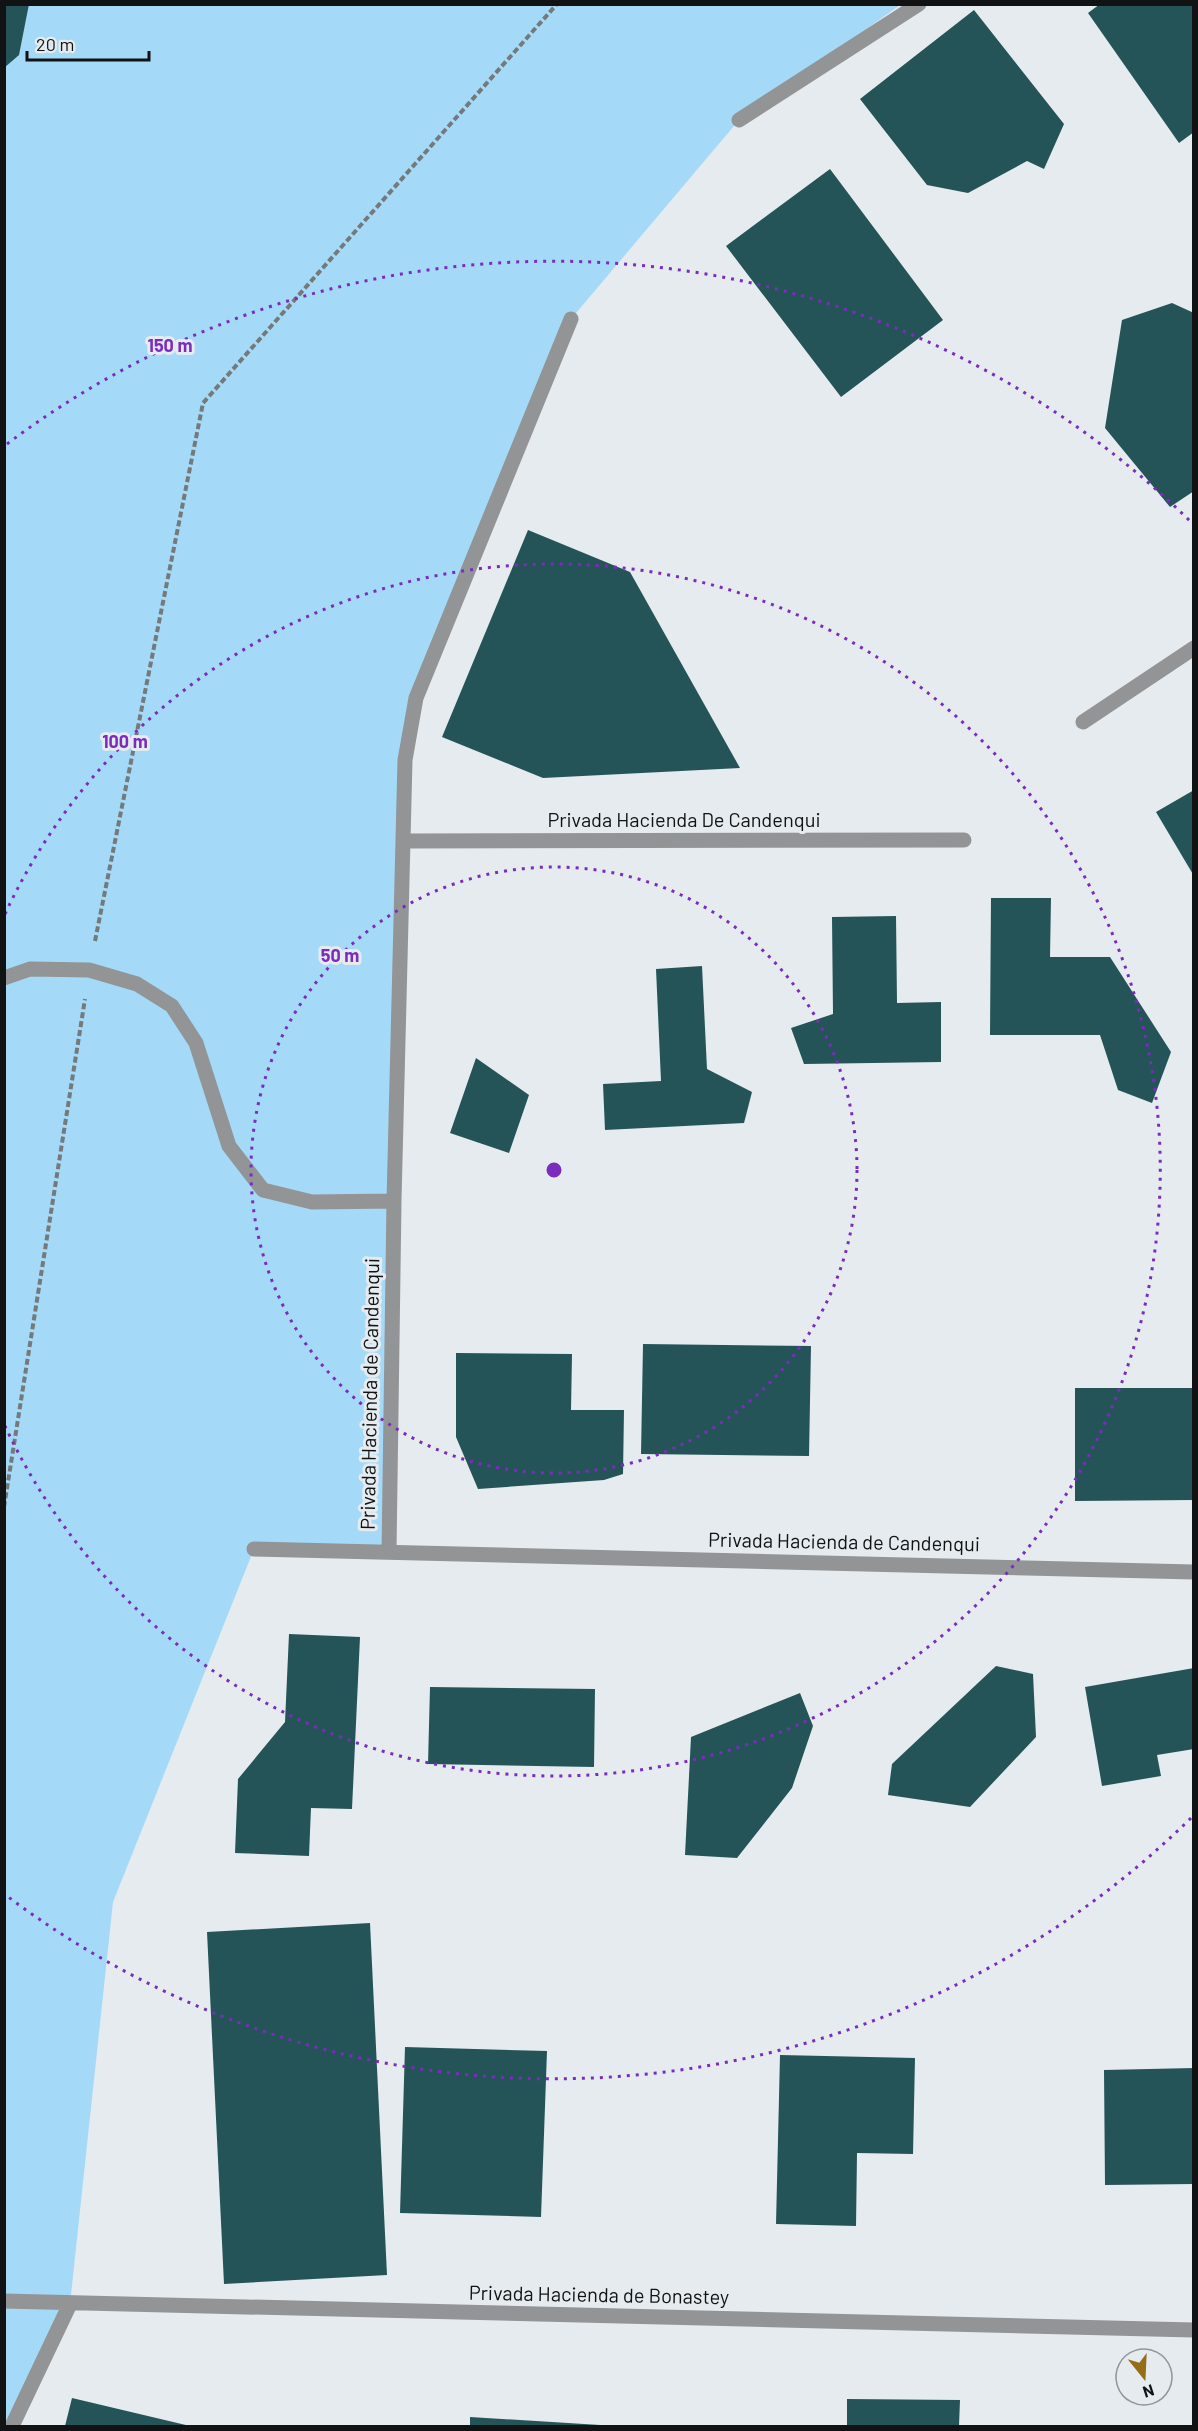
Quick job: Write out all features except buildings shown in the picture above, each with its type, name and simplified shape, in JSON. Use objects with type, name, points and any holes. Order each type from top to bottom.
[{"type":"street","points":[[739,120],[919,4]]},
{"type":"street","points":[[4,978],[30,969],[89,970],[137,984],[172,1006],[196,1043],[229,1146],[263,1190],[312,1202],[394,1201],[405,760],[416,698],[572,319]]},
{"type":"street","points":[[1083,722],[1194,648]]},
{"type":"street","name":"Privada Hacienda De Candenqui","points":[[404,841],[964,840]]},
{"type":"street","name":"Privada Hacienda de Candenqui","points":[[394,1201],[389,1552],[1194,1572]]},
{"type":"street","points":[[254,1549],[389,1552]]},
{"type":"street","name":"Privada Hacienda de Bonastey","points":[[4,2301],[1194,2330]]},
{"type":"street","points":[[12,2427],[70,2304]]},
{"type":"path","points":[[4,1507],[89,970],[203,403],[557,4]]},
{"type":"shaded area","points":[[5,5],[900,5],[739,120],[571,319],[416,698],[405,760],[389,1552],[254,1549],[113,1902],[70,2304],[12,2426],[5,2426]]}]
